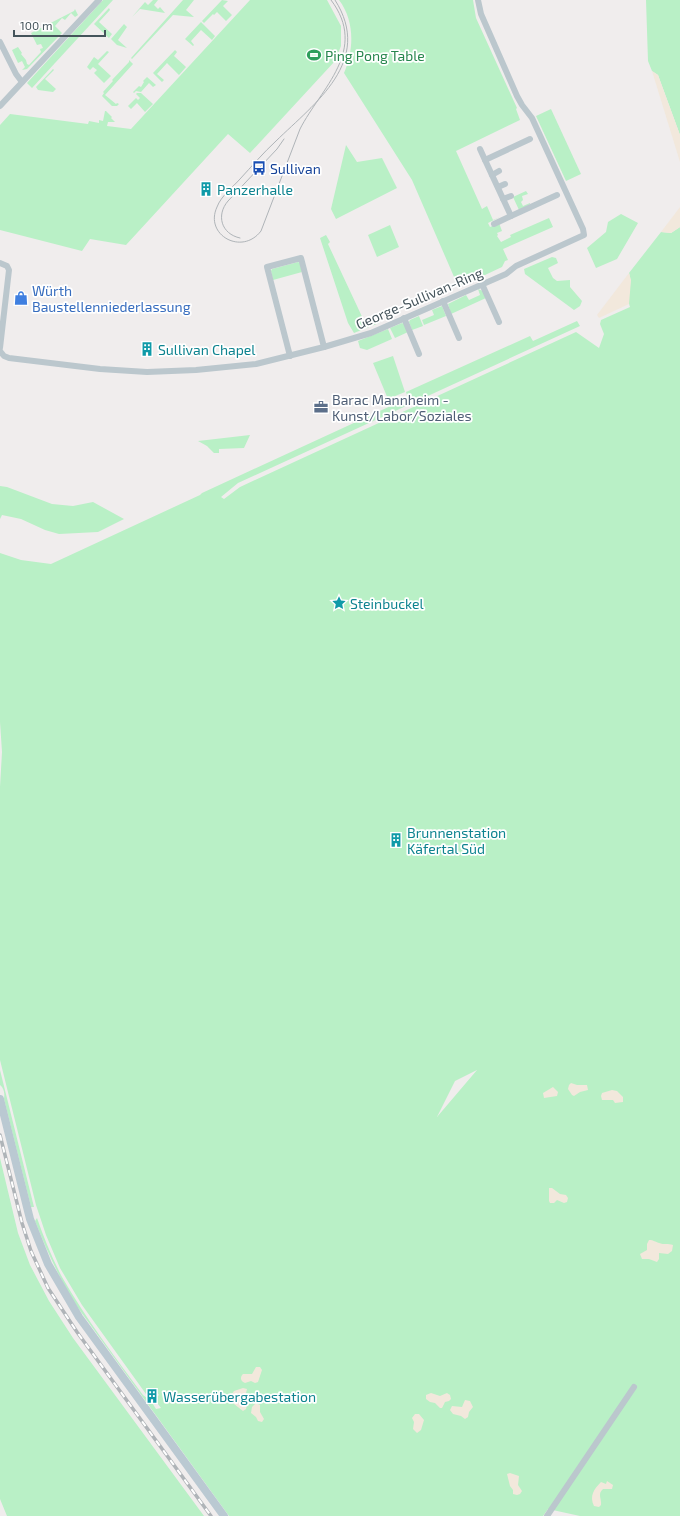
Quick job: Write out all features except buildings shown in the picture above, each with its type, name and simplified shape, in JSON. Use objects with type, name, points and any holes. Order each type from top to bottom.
[{"type":"main road","points":[[0,1099],[30,1218],[48,1264],[79,1317],[224,1516]]},
{"type":"street","points":[[0,106],[99,0]]},
{"type":"street","name":"George-Sullivan-Ring","points":[[0,351],[4,356],[9,358],[100,369],[146,372],[191,370],[266,362],[370,333],[506,274],[516,266],[584,235],[583,229],[532,118],[522,105],[486,27],[478,0]]},
{"type":"street","points":[[0,42],[16,74],[22,82]]},
{"type":"street","points":[[485,160],[530,139]]},
{"type":"street","points":[[480,149],[511,216]]},
{"type":"street","points":[[492,175],[500,171]]},
{"type":"street","points":[[498,187],[505,184]]},
{"type":"street","points":[[494,224],[557,195]]},
{"type":"street","points":[[503,199],[511,196]]},
{"type":"street","points":[[290,356],[267,267],[301,258],[324,347]]},
{"type":"street","points":[[0,263],[7,266],[9,270],[0,348]]},
{"type":"street","points":[[482,284],[499,322]]},
{"type":"street","points":[[443,301],[459,338]]},
{"type":"street","points":[[404,318],[420,354]]},
{"type":"street","points":[[547,1516],[634,1387]]},
{"type":"green space","points":[[103,0],[113,0],[32,88],[27,83]]},
{"type":"green space","points":[[153,0],[158,0],[154,5],[158,9],[160,7],[165,13],[140,9],[132,17],[145,2],[148,5]]},
{"type":"green space","points":[[183,0],[194,0],[186,10],[194,17],[173,15],[132,59],[131,58]]},
{"type":"green space","points":[[222,0],[228,1],[223,6],[232,15],[226,21],[217,12],[204,23],[202,21]]},
{"type":"green space","points":[[250,0],[327,0],[341,26],[341,46],[335,61],[250,153],[228,134],[126,245],[90,239],[82,251],[0,230],[0,125],[10,114],[88,124],[89,121],[99,123],[99,120],[103,121],[106,111],[115,122],[108,122],[107,126],[131,129]]},
{"type":"green space","points":[[339,0],[473,0],[476,18],[517,108],[516,109],[520,120],[456,151],[482,209],[487,206],[493,220],[500,217],[488,223],[490,227],[499,223],[502,231],[497,233],[497,236],[501,242],[511,237],[510,235],[549,218],[553,227],[503,249],[508,260],[505,261],[502,267],[468,283],[458,286],[412,180],[344,73],[350,55],[351,36],[348,17]]},
{"type":"green space","points":[[646,0],[680,0],[680,135],[658,75],[652,71],[648,61]]},
{"type":"green space","points":[[109,8],[110,10],[99,22],[112,34],[109,38],[94,24]]},
{"type":"green space","points":[[75,9],[78,15],[75,17],[71,13],[65,20],[62,18],[55,26],[62,33],[27,69],[22,70],[25,67],[22,61],[18,63],[12,50],[18,47],[29,65],[41,52],[40,49],[43,48],[41,44],[37,45],[31,33],[74,11]]},
{"type":"green space","points":[[201,22],[215,36],[212,40],[201,30],[191,41],[194,45],[193,46],[185,39]]},
{"type":"green space","points":[[124,24],[127,27],[118,40],[127,48],[117,45],[111,39]]},
{"type":"green space","points":[[175,50],[177,52],[174,56],[186,67],[179,75],[167,63],[157,74],[164,80],[162,82],[153,73]]},
{"type":"green space","points":[[107,51],[109,52],[98,64],[111,76],[104,83],[94,73],[97,70],[93,67],[90,70],[87,67],[94,57],[98,60]]},
{"type":"green space","points":[[129,60],[133,64],[105,95],[116,104],[119,104],[117,106],[112,106],[102,96],[104,93],[103,92],[129,62]]},
{"type":"green space","points":[[53,69],[54,70],[45,79],[56,89],[53,92],[38,90],[36,87]]},
{"type":"green space","points":[[147,77],[156,85],[153,87],[149,83],[141,92],[136,91],[134,93],[133,92],[139,86],[141,87],[144,82],[143,81]]},
{"type":"green space","points":[[141,93],[153,104],[145,112],[137,103],[131,109],[128,106],[136,98],[138,100],[140,98],[136,94]]},
{"type":"green space","points":[[551,109],[581,174],[566,181],[536,116]]},
{"type":"green space","points":[[346,145],[357,162],[382,158],[397,188],[336,219],[331,209]]},
{"type":"green space","points":[[526,191],[528,194],[522,196],[523,200],[521,202],[523,206],[530,204],[519,210],[513,197]]},
{"type":"green space","points":[[621,214],[638,223],[617,259],[596,268],[587,248],[606,232],[608,222]]},
{"type":"green space","points":[[390,225],[399,247],[377,257],[368,235]]},
{"type":"green space","points":[[680,227],[680,1516],[580,1516],[548,1509],[543,1516],[229,1516],[73,1301],[52,1262],[35,1221],[37,1218],[48,1248],[62,1277],[91,1323],[143,1395],[151,1401],[156,1409],[161,1408],[154,1399],[159,1395],[154,1388],[146,1394],[82,1305],[60,1268],[46,1235],[36,1205],[0,1060],[0,787],[2,752],[0,722],[0,553],[21,560],[51,564],[408,398],[406,392],[530,336],[533,341],[577,321],[580,326],[238,483],[221,497],[224,499],[240,487],[576,332],[599,348],[604,334],[600,324],[601,320],[630,307],[629,273],[661,232],[671,233]],"holes":[[[477,1070],[437,1117],[455,1081]]]},
{"type":"green space","points":[[326,235],[330,242],[328,244],[365,323],[377,320],[379,323],[354,333],[348,323],[320,238]]},
{"type":"green space","points":[[552,257],[556,258],[558,263],[548,268],[553,278],[557,281],[570,280],[570,287],[582,301],[580,306],[574,310],[525,274],[524,269]]},
{"type":"green space","points":[[298,262],[300,263],[302,272],[273,280],[272,269]]},
{"type":"green space","points":[[478,289],[483,291],[486,298],[451,314],[448,304],[466,295],[469,300],[480,295]]},
{"type":"green space","points":[[442,306],[446,316],[424,325],[422,320],[434,315],[432,310]]},
{"type":"green space","points":[[419,316],[423,326],[412,330],[409,322],[410,320]]},
{"type":"green space","points":[[402,323],[408,332],[395,338],[390,328]]},
{"type":"green space","points":[[388,329],[392,339],[367,350],[360,348],[358,341]]},
{"type":"green space","points":[[393,356],[405,392],[388,399],[373,363]]},
{"type":"green space","points":[[250,435],[244,448],[219,449],[219,453],[214,453],[207,446],[198,441]]},
{"type":"green space","points":[[0,486],[7,487],[52,504],[73,506],[93,502],[124,519],[98,532],[59,534],[45,530],[21,519],[2,515],[0,519]]},
{"type":"green space","points":[[0,1070],[34,1207],[31,1207],[4,1099],[4,1091],[0,1085]]},
{"type":"green space","points":[[0,1158],[18,1233],[30,1265],[49,1301],[73,1338],[204,1516],[7,1516],[0,1499]]},
{"type":"sand","points":[[652,71],[658,75],[680,135],[680,162]]},
{"type":"sand","points":[[680,207],[680,227],[671,233],[661,232]]},
{"type":"sand","points":[[629,273],[631,280],[629,304],[599,318],[597,315]]},
{"type":"sand","points":[[571,1083],[577,1085],[587,1085],[588,1090],[580,1092],[574,1096],[568,1089]]},
{"type":"sand","points":[[553,1087],[558,1092],[557,1096],[544,1098],[543,1093]]},
{"type":"sand","points":[[612,1090],[617,1091],[623,1097],[623,1102],[615,1103],[613,1100],[602,1100],[602,1093]]},
{"type":"sand","points":[[549,1188],[552,1188],[560,1194],[566,1195],[568,1198],[567,1202],[564,1203],[557,1200],[554,1203],[550,1203]]},
{"type":"sand","points":[[649,1240],[661,1244],[673,1245],[672,1251],[668,1254],[659,1253],[659,1259],[657,1262],[649,1259],[642,1259],[640,1254],[647,1250]]},
{"type":"sand","points":[[256,1367],[260,1367],[262,1370],[258,1382],[255,1383],[251,1381],[245,1383],[241,1380],[243,1374],[252,1374]]},
{"type":"sand","points":[[243,1388],[247,1389],[242,1400],[247,1405],[246,1409],[243,1411],[234,1404],[232,1394],[234,1391]]},
{"type":"sand","points":[[431,1393],[440,1396],[447,1393],[450,1395],[451,1399],[445,1402],[442,1408],[440,1408],[435,1403],[426,1399],[426,1395]]},
{"type":"sand","points":[[465,1400],[470,1401],[473,1407],[469,1412],[468,1417],[465,1419],[461,1416],[453,1414],[450,1410],[452,1406],[462,1407]]},
{"type":"sand","points":[[256,1403],[260,1405],[260,1412],[264,1419],[262,1422],[258,1421],[251,1413],[252,1407]]},
{"type":"sand","points":[[415,1414],[419,1414],[424,1420],[421,1430],[417,1433],[413,1429],[414,1422],[412,1418]]},
{"type":"sand","points":[[510,1473],[519,1476],[518,1485],[522,1491],[520,1494],[513,1494],[507,1474]]},
{"type":"sand","points":[[607,1481],[613,1485],[612,1489],[603,1489],[600,1493],[601,1505],[599,1507],[594,1506],[592,1496],[594,1490],[601,1482],[606,1484]]},
{"type":"tram line","points":[[331,0],[341,18],[345,35],[343,52],[338,68],[329,83],[319,99],[309,114],[300,129],[261,231],[253,238],[244,242],[235,242],[227,239],[220,233],[216,226],[214,217],[221,199],[267,150],[307,112],[322,96],[335,79],[344,61],[348,42],[345,22],[335,0]]},
{"type":"tram line","points":[[240,238],[228,232],[222,223],[222,212],[224,206],[277,149],[284,139]]},
{"type":"railway","points":[[0,1135],[22,1223],[31,1251],[48,1288],[77,1332],[211,1516]]},
{"type":"place","name":"Ping Pong Table","points":[[314,55]]},
{"type":"place","name":"Sullivan","points":[[259,168]]},
{"type":"place","name":"Panzerhalle","points":[[206,189]]},
{"type":"place","name":"Würth Baustellenniederlassung","points":[[21,298]]},
{"type":"place","name":"Sullivan Chapel","points":[[147,349]]},
{"type":"place","name":"Barac Mannheim - Kunst/Labor/Soziales","points":[[321,407]]},
{"type":"place","name":"Steinbuckel","points":[[339,603]]},
{"type":"place","name":"Brunnenstation Käfertal Süd","points":[[396,840]]},
{"type":"place","name":"Wasserübergabestation","points":[[152,1396]]}]
